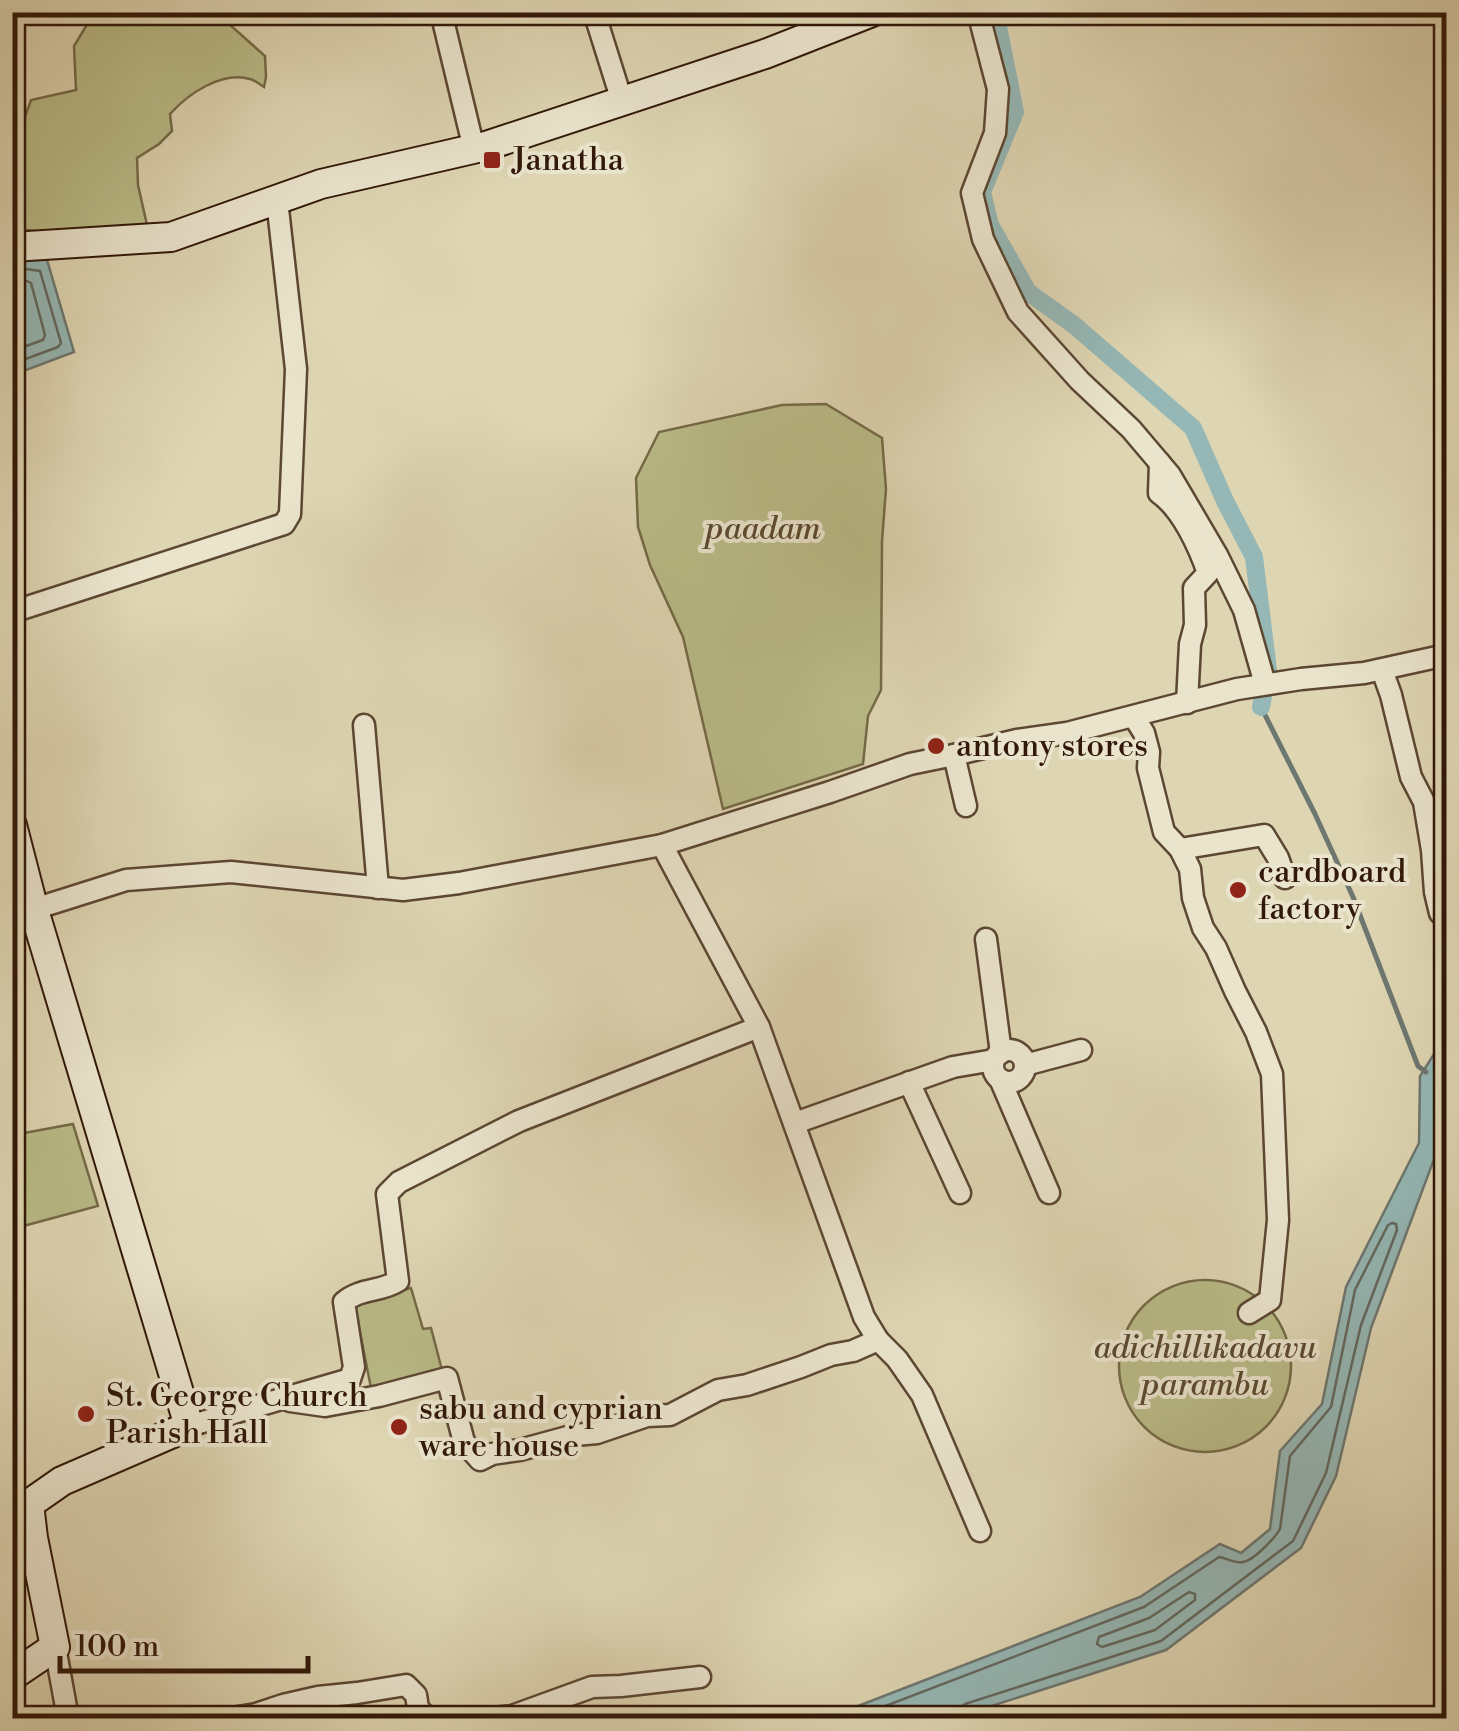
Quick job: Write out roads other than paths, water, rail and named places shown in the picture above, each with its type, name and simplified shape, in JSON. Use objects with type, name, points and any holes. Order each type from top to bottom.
[{"type":"main road","points":[[12,247],[172,237],[321,184],[474,148],[622,101],[764,54],[872,12]]},
{"type":"main road","points":[[12,825],[23,913],[189,1426],[21,1496],[55,1647],[12,1676]]},
{"type":"street","points":[[441,12],[474,148]]},
{"type":"street","points":[[594,12],[622,101]]},
{"type":"street","points":[[978,12],[998,89],[995,133],[972,193],[983,239],[1018,312],[1170,475],[1244,610],[1265,684]]},
{"type":"street","points":[[12,612],[284,524],[290,514],[296,369],[277,200]]},
{"type":"street","points":[[1160,463],[1160,493],[1189,531],[1208,572],[1194,588],[1195,625],[1190,644],[1187,703]]},
{"type":"street","points":[[23,913],[126,880],[231,872],[403,890],[459,882],[662,845],[910,764],[1067,733],[1237,689],[1382,670],[1446,655]]},
{"type":"street","points":[[1382,670],[1410,777],[1424,802],[1440,913]]},
{"type":"street","points":[[1134,717],[1149,752],[1148,768],[1164,832],[1180,849],[1190,869],[1203,928],[1256,1032],[1272,1074],[1278,1220],[1270,1300],[1249,1313]]},
{"type":"street","points":[[364,724],[378,888]]},
{"type":"street","points":[[954,755],[966,806]]},
{"type":"street","points":[[1180,849],[1264,835],[1285,878]]},
{"type":"street","points":[[662,845],[759,1028],[864,1317],[922,1395],[980,1530]]},
{"type":"street","points":[[986,939],[999,1064],[1050,1193]]},
{"type":"street","points":[[189,1426],[350,1380],[354,1367],[344,1302],[353,1294],[398,1281],[387,1194],[399,1182],[520,1121],[759,1028]]},
{"type":"street","points":[[999,1064],[1014,1082],[1023,1075],[1025,1065],[1081,1050]]},
{"type":"street","points":[[795,1123],[953,1067],[999,1064]]},
{"type":"street","points":[[909,1082],[960,1193]]},
{"type":"street","points":[[283,1400],[325,1406],[447,1378],[464,1442],[480,1460],[492,1454],[597,1433],[646,1416],[670,1415],[718,1390],[747,1385],[878,1340]]},
{"type":"street","points":[[55,1647],[68,1718]]},
{"type":"street","points":[[493,1718],[512,1716],[592,1687],[700,1677]]},
{"type":"street","points":[[232,1718],[318,1696],[406,1685],[416,1695],[418,1708],[427,1718]]},
{"type":"water","points":[[13,257],[47,260],[74,352],[13,375]]},
{"type":"water","points":[[1446,1035],[1446,1127],[1371,1328],[1336,1476],[1301,1548],[1166,1650],[954,1718],[827,1718],[1140,1597],[1220,1544],[1241,1553],[1270,1529],[1280,1451],[1322,1404],[1346,1287],[1419,1143],[1420,1076]]},
{"type":"waterway","points":[[995,12],[1015,112],[982,192],[990,225],[1028,292],[1074,325],[1193,428],[1254,557],[1268,670],[1261,707]]},
{"type":"waterway","points":[[1261,707],[1353,897],[1418,1066],[1426,1072]]},
{"type":"place","name":"Janatha","points":[[492,160]]},
{"type":"place","name":"antony stores","points":[[936,746]]},
{"type":"place","name":"cardboard factory","points":[[1238,890]]},
{"type":"place","name":"St. George Church Parish Hall","points":[[86,1414]]},
{"type":"place","name":"sabu and cyprian ware house","points":[[399,1427]]},
{"type":"park label","name":"paadam","points":[[763,529]]},
{"type":"park label","name":"adichillikadavu parambu","points":[[1205,1366]]}]
